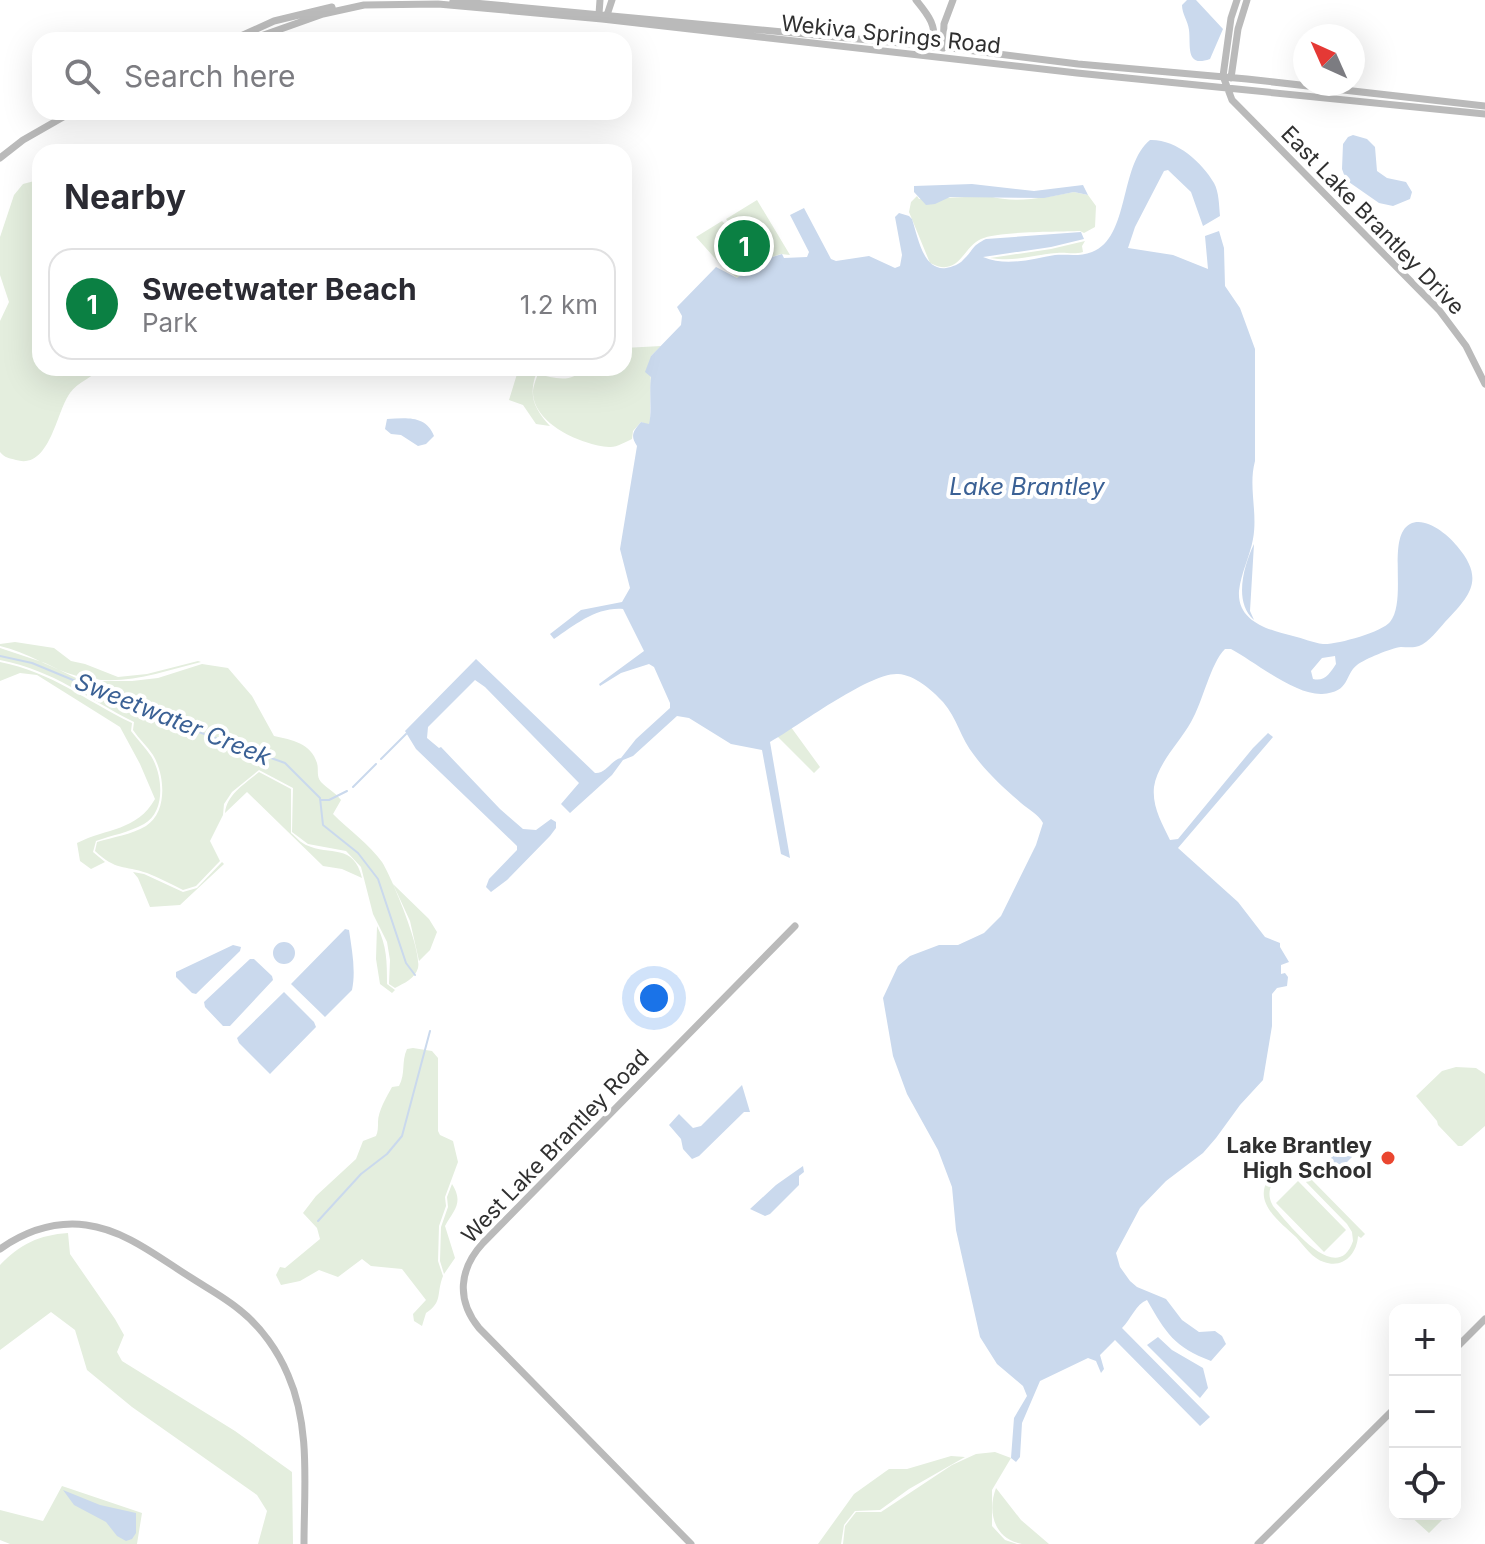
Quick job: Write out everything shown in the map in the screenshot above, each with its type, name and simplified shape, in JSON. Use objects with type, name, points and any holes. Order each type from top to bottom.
[{"type":"main road","points":[[250,32],[274,21],[315,10],[399,0]]},
{"type":"main road","name":"Wekiva Springs Road","points":[[441,0],[607,10],[679,25]]},
{"type":"main road","points":[[600,0],[607,10]]},
{"type":"main road","points":[[916,0],[933,22],[938,56]]},
{"type":"main road","points":[[938,46],[953,0]]},
{"type":"main road","points":[[1227,77],[1233,64],[1246,3],[1234,1],[1227,77],[1227,88]]},
{"type":"main road","name":"Wekiva Springs Road","points":[[272,32],[323,14],[364,5],[438,4],[607,10],[619,15],[679,25],[938,46],[1078,64],[1293,84]]},
{"type":"main road","name":"Wekiva Springs Road","points":[[735,30],[938,56],[1293,94]]},
{"type":"main road","points":[[1233,64],[1247,79]]},
{"type":"main road","points":[[1209,86],[1232,100]]},
{"type":"main road","name":"East Lake Brantley Drive","points":[[1227,88],[1232,100],[1439,310],[1466,346],[1485,384]]},
{"type":"main road","name":"Wekiva Springs Road","points":[[1365,92],[1485,106]]},
{"type":"main road","name":"Wekiva Springs Road","points":[[1313,96],[1485,114]]},
{"type":"main road","points":[[0,158],[23,140],[59,120]]},
{"type":"main road","name":"West Lake Brantley Road","points":[[691,1544],[479,1328],[465,1303],[463,1279],[468,1263],[477,1250],[795,926]]},
{"type":"main road","points":[[0,1249],[22,1235],[45,1227],[68,1224],[96,1227],[143,1247],[241,1311],[275,1351],[297,1398],[304,1435],[304,1544]]},
{"type":"main road","points":[[1461,1343],[1485,1319]]},
{"type":"main road","points":[[1258,1544],[1389,1414]]},
{"type":"green space","points":[[32,182],[32,376],[92,376],[70,393],[44,448],[28,461],[9,458],[0,452],[0,321],[9,302],[0,275],[0,237],[14,195],[23,184]]},
{"type":"green space","points":[[1074,192],[1088,195],[1096,206],[1095,227],[1084,233],[1029,232],[989,236],[975,243],[948,267],[930,263],[909,212],[911,202],[917,196],[919,199],[989,196],[1021,200]]},
{"type":"green space","points":[[757,200],[790,255],[781,254],[763,260],[737,278],[696,237],[722,221],[736,235],[738,232],[726,219]]},
{"type":"green space","points":[[1085,241],[1083,252],[1079,253],[990,258],[1051,249]]},
{"type":"green space","points":[[661,346],[651,356],[650,422],[649,425],[641,422],[633,431],[632,439],[612,447],[586,442],[561,431],[541,414],[533,390],[537,376],[632,376],[632,348]]},
{"type":"green space","points":[[516,376],[536,376],[534,402],[550,426],[536,424],[523,405],[509,400]]},
{"type":"green space","points":[[15,642],[54,648],[71,661],[118,677],[201,662],[140,677],[93,679],[67,673],[0,646]]},
{"type":"green space","points":[[0,648],[45,663],[76,678],[98,681],[158,678],[202,664],[228,668],[252,696],[274,736],[306,747],[314,756],[319,780],[341,800],[333,814],[382,862],[411,931],[418,959],[414,975],[395,988],[389,984],[387,942],[373,914],[361,867],[346,851],[308,844],[292,832],[293,788],[259,770],[232,792],[224,804],[223,815],[210,841],[220,861],[196,886],[183,890],[152,875],[115,865],[102,857],[95,851],[97,842],[140,829],[158,812],[162,783],[157,763],[133,730],[134,722],[54,678],[0,660]]},
{"type":"green space","points":[[0,662],[53,680],[132,723],[131,731],[155,764],[160,783],[156,811],[138,827],[96,841],[93,852],[105,862],[91,869],[80,861],[77,843],[130,823],[155,799],[140,764],[120,727],[37,675],[20,673],[0,681]]},
{"type":"green space","points":[[788,723],[820,767],[814,773],[774,733]]},
{"type":"green space","points":[[259,772],[291,789],[291,833],[306,845],[347,855],[358,867],[362,878],[342,869],[323,866],[247,792],[225,813],[233,795]]},
{"type":"green space","points":[[222,862],[224,864],[180,905],[150,907],[133,872],[183,892],[197,888]]},
{"type":"green space","points":[[393,884],[429,919],[437,932],[430,950],[419,961],[410,921]]},
{"type":"green space","points":[[377,926],[386,954],[387,984],[395,990],[392,993],[380,984],[376,959]]},
{"type":"green space","points":[[407,1049],[432,1051],[438,1058],[438,1131],[453,1141],[458,1162],[445,1197],[446,1206],[439,1226],[438,1261],[443,1276],[437,1301],[426,1313],[422,1326],[414,1321],[413,1314],[426,1300],[402,1269],[371,1266],[362,1259],[338,1277],[319,1270],[300,1281],[281,1285],[276,1275],[280,1267],[285,1268],[320,1239],[317,1228],[303,1213],[316,1196],[356,1159],[363,1141],[376,1136],[381,1108],[392,1087],[399,1086],[405,1054]]},
{"type":"green space","points":[[1456,1067],[1476,1068],[1485,1074],[1485,1126],[1462,1146],[1458,1146],[1438,1125],[1416,1096],[1442,1071]]},
{"type":"green space","points":[[1290,1169],[1308,1176],[1365,1234],[1361,1238],[1358,1236],[1355,1249],[1343,1262],[1331,1264],[1316,1258],[1266,1204],[1264,1188],[1268,1180],[1278,1172]],"holes":[[[1286,1174],[1302,1178],[1352,1232],[1353,1241],[1346,1254],[1336,1258],[1313,1248],[1273,1206],[1270,1191],[1277,1179]]]},
{"type":"green space","points":[[1298,1181],[1346,1230],[1324,1252],[1276,1203]]},
{"type":"green space","points":[[452,1184],[457,1201],[445,1226],[455,1258],[444,1274],[440,1261],[441,1227]]},
{"type":"green space","points":[[68,1233],[70,1254],[124,1335],[117,1352],[122,1361],[235,1431],[292,1472],[293,1544],[258,1544],[267,1511],[257,1495],[132,1407],[87,1370],[75,1330],[51,1312],[0,1350],[0,1265],[31,1242]]},
{"type":"green space","points":[[995,1452],[1011,1458],[992,1490],[992,1526],[1005,1540],[1017,1544],[843,1544],[845,1526],[856,1512],[881,1512],[952,1465],[976,1454]]},
{"type":"green space","points":[[951,1456],[965,1457],[909,1489],[880,1510],[855,1511],[844,1525],[841,1544],[818,1544],[854,1494],[889,1469],[907,1469]]},
{"type":"green space","points":[[62,1486],[142,1513],[137,1544],[10,1544],[0,1540],[0,1510],[43,1521]]},
{"type":"green space","points":[[996,1488],[1021,1520],[1049,1544],[1022,1544],[1005,1537],[993,1515]]},
{"type":"green space","points":[[1415,1520],[1442,1520],[1429,1533]]},
{"type":"water","points":[[1187,0],[1196,0],[1223,29],[1210,59],[1196,61],[1191,54],[1182,5]]},
{"type":"water","points":[[1353,135],[1367,139],[1375,147],[1377,171],[1387,178],[1406,182],[1412,192],[1410,199],[1393,206],[1379,203],[1346,180],[1342,169],[1343,144]]},
{"type":"water","name":"Lake Brantley","points":[[1150,140],[1169,143],[1187,153],[1203,167],[1214,183],[1220,216],[1203,226],[1191,192],[1168,170],[1164,171],[1135,227],[1128,248],[1173,255],[1208,269],[1205,236],[1219,231],[1224,248],[1225,286],[1240,308],[1255,349],[1254,529],[1239,591],[1243,610],[1265,627],[1323,644],[1378,630],[1390,622],[1395,612],[1399,542],[1403,531],[1416,522],[1436,528],[1453,542],[1466,558],[1472,577],[1468,595],[1426,642],[1417,647],[1391,649],[1366,660],[1353,669],[1342,687],[1331,693],[1311,693],[1300,689],[1231,649],[1225,649],[1215,664],[1191,722],[1160,770],[1154,787],[1156,808],[1170,840],[1178,839],[1253,748],[1268,733],[1273,737],[1178,848],[1238,902],[1265,937],[1280,943],[1289,962],[1281,965],[1281,974],[1285,973],[1288,977],[1287,986],[1277,988],[1272,994],[1272,1026],[1263,1080],[1203,1153],[1166,1181],[1140,1208],[1116,1253],[1120,1267],[1137,1287],[1166,1299],[1182,1320],[1199,1332],[1215,1331],[1226,1344],[1211,1361],[1198,1356],[1172,1338],[1147,1300],[1143,1302],[1122,1328],[1210,1417],[1200,1426],[1115,1340],[1100,1355],[1104,1369],[1101,1373],[1096,1361],[1088,1358],[1040,1381],[1022,1423],[1020,1457],[1016,1462],[1011,1458],[1014,1418],[1027,1396],[1023,1386],[997,1364],[980,1337],[956,1230],[952,1187],[938,1150],[907,1094],[893,1056],[883,998],[898,966],[910,956],[939,945],[958,945],[984,933],[1001,916],[1036,845],[1043,823],[979,762],[943,702],[911,677],[898,674],[886,676],[852,691],[770,742],[790,858],[781,854],[762,750],[731,744],[689,718],[677,716],[633,756],[623,760],[612,775],[570,813],[561,804],[579,783],[475,680],[428,727],[427,738],[441,747],[523,829],[536,830],[551,819],[556,822],[550,836],[491,892],[486,887],[489,879],[517,850],[517,846],[416,749],[405,731],[476,659],[595,773],[621,758],[636,739],[670,708],[654,667],[649,664],[599,684],[644,651],[623,609],[595,614],[554,639],[550,634],[581,610],[622,602],[630,588],[620,549],[637,446],[633,434],[641,422],[649,424],[650,420],[651,377],[645,372],[651,356],[681,325],[682,316],[677,307],[716,267],[737,278],[763,260],[782,254],[784,258],[807,257],[809,252],[790,215],[804,208],[831,259],[836,261],[869,256],[895,268],[900,266],[902,255],[895,217],[899,213],[912,219],[927,259],[938,267],[958,264],[986,239],[1081,232],[1084,239],[983,257],[1010,262],[1087,254],[1104,244],[1113,232],[1140,151]],"holes":[[[1335,656],[1336,664],[1324,678],[1313,679],[1311,671],[1322,658]]]},
{"type":"water","points":[[972,184],[1034,191],[1083,185],[1088,195],[1074,192],[1044,198],[950,197],[926,205],[914,192],[914,186]]},
{"type":"water","points":[[387,419],[421,421],[434,436],[426,444],[418,446],[385,429]]},
{"type":"water","points":[[1254,544],[1250,611],[1254,620],[1244,603],[1242,583]]},
{"type":"water","points":[[345,929],[349,930],[352,953],[352,990],[325,1017],[291,984]]},
{"type":"water","points":[[284,942],[292,945],[295,953],[292,961],[284,964],[276,961],[273,953],[276,945]]},
{"type":"water","points":[[233,945],[241,947],[240,951],[196,994],[176,977],[176,972]]},
{"type":"water","points":[[250,959],[254,959],[273,980],[230,1026],[223,1026],[204,1002]]},
{"type":"water","points":[[284,992],[316,1027],[270,1074],[237,1038]]},
{"type":"water","points":[[742,1085],[750,1112],[744,1112],[699,1156],[692,1159],[669,1125],[679,1114],[693,1128],[701,1126]]},
{"type":"water","points":[[1346,1143],[1356,1153],[1333,1176],[1323,1166]]},
{"type":"water","points":[[803,1166],[799,1185],[770,1214],[765,1216],[750,1209],[776,1185]]},
{"type":"water","points":[[1158,1337],[1172,1350],[1203,1368],[1208,1388],[1200,1398],[1147,1345]]},
{"type":"water","points":[[63,1490],[100,1505],[136,1513],[136,1533],[126,1541],[117,1536],[106,1522],[74,1505]]},
{"type":"waterway","name":"Sweetwater Creek","points":[[0,656],[32,663],[196,731],[285,763],[320,798],[323,825],[358,853],[378,879],[406,963],[415,975]]},
{"type":"waterway","points":[[381,759],[406,734]]},
{"type":"waterway","points":[[353,787],[376,764]]},
{"type":"waterway","points":[[320,800],[329,800],[347,791]]},
{"type":"waterway","name":"Sweetwater Creek","points":[[318,1221],[361,1174],[387,1154],[402,1136],[430,1031]]},
{"type":"place","name":"Sweetwater Beach","points":[[744,246]]},
{"type":"place","name":"Lake Brantley High School","points":[[1388,1158]]}]
